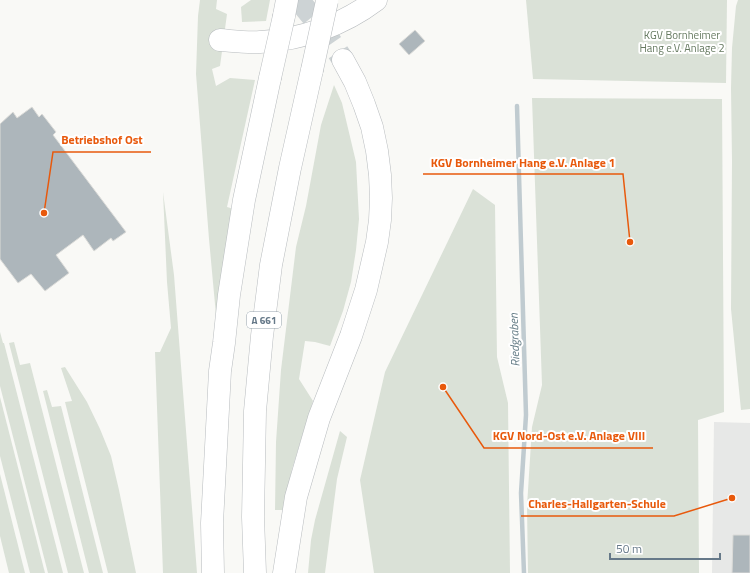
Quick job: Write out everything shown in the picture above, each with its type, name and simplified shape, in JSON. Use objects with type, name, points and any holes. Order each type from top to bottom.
[{"type":"highway","points":[[220,40],[259,42],[298,36],[336,24],[376,0]]},
{"type":"highway","name":"A 661","points":[[255,573],[252,517],[254,411],[262,336],[274,250],[290,168],[327,1]]},
{"type":"highway","points":[[214,573],[212,523],[220,371],[229,295],[244,200],[285,8]]},
{"type":"highway","points":[[284,573],[296,497],[319,418],[351,336],[364,297],[373,264],[380,220],[380,176],[372,127],[355,82],[343,60]]},
{"type":"shaded area","points":[[714,422],[750,423],[750,573],[712,573]]},
{"type":"green space","points":[[200,0],[217,0],[216,9],[227,14],[220,66],[212,69],[216,86],[230,78],[255,80],[227,207],[234,209],[217,326],[196,74]]},
{"type":"green space","points":[[251,0],[270,0],[266,21],[242,22],[241,7]]},
{"type":"green space","name":"KGV Bornheimer Hang e.V. Anlage 2","points":[[526,0],[727,0],[726,83],[533,79]]},
{"type":"green space","points":[[738,0],[750,0],[750,409],[741,410],[731,309],[731,88],[732,48],[736,6]]},
{"type":"green space","points":[[334,85],[342,103],[356,162],[359,219],[356,250],[351,282],[343,311],[330,346],[305,341],[299,379],[313,401],[292,469],[284,510],[275,510],[276,442],[281,370],[296,247],[306,206],[321,125]]},
{"type":"green space","points":[[532,98],[722,99],[724,412],[698,420],[699,573],[528,573],[527,506],[532,427],[542,385]]},
{"type":"green space","points":[[473,189],[495,205],[497,357],[508,403],[510,573],[374,573],[360,480],[385,372]]},
{"type":"green space","points":[[163,192],[174,275],[197,573],[163,573],[155,352],[160,352],[171,328],[167,282]]},
{"type":"green space","points":[[0,332],[63,573],[48,573],[0,386]]},
{"type":"green space","points":[[14,342],[20,365],[30,363],[84,573],[68,573],[9,343]]},
{"type":"green space","points":[[65,367],[87,402],[111,456],[136,573],[108,573],[65,402],[72,401],[61,368]]},
{"type":"green space","points":[[47,390],[52,407],[61,406],[103,573],[89,573],[43,391]]},
{"type":"green space","points":[[0,397],[45,573],[30,573],[0,456]]},
{"type":"green space","points":[[340,431],[347,437],[337,479],[325,573],[308,573],[311,540],[315,520]]},
{"type":"green space","points":[[0,474],[25,573],[9,573],[0,536]]},
{"type":"building","points":[[415,30],[425,41],[409,55],[399,44]]},
{"type":"building","points":[[32,107],[39,117],[42,114],[56,132],[53,135],[126,232],[113,241],[111,238],[94,251],[83,235],[56,255],[69,273],[45,291],[31,274],[18,283],[0,259],[0,124],[13,112],[17,118]]},
{"type":"building","points":[[733,535],[750,535],[750,573],[732,573]]},
{"type":"waterway","name":"Riedgraben","points":[[517,106],[526,415],[521,493],[524,573]]},
{"type":"tunnel","points":[[298,0],[322,29],[343,60]]},
{"type":"place","name":"Betriebshof Ost","points":[[44,213]]},
{"type":"place","name":"KGV Bornheimer Hang e.V. Anlage 1","points":[[630,242]]},
{"type":"place","name":"KGV Nord-Ost e.V. Anlage VIII","points":[[443,387]]},
{"type":"place","name":"Charles-Hallgarten-Schule","points":[[732,498]]}]
